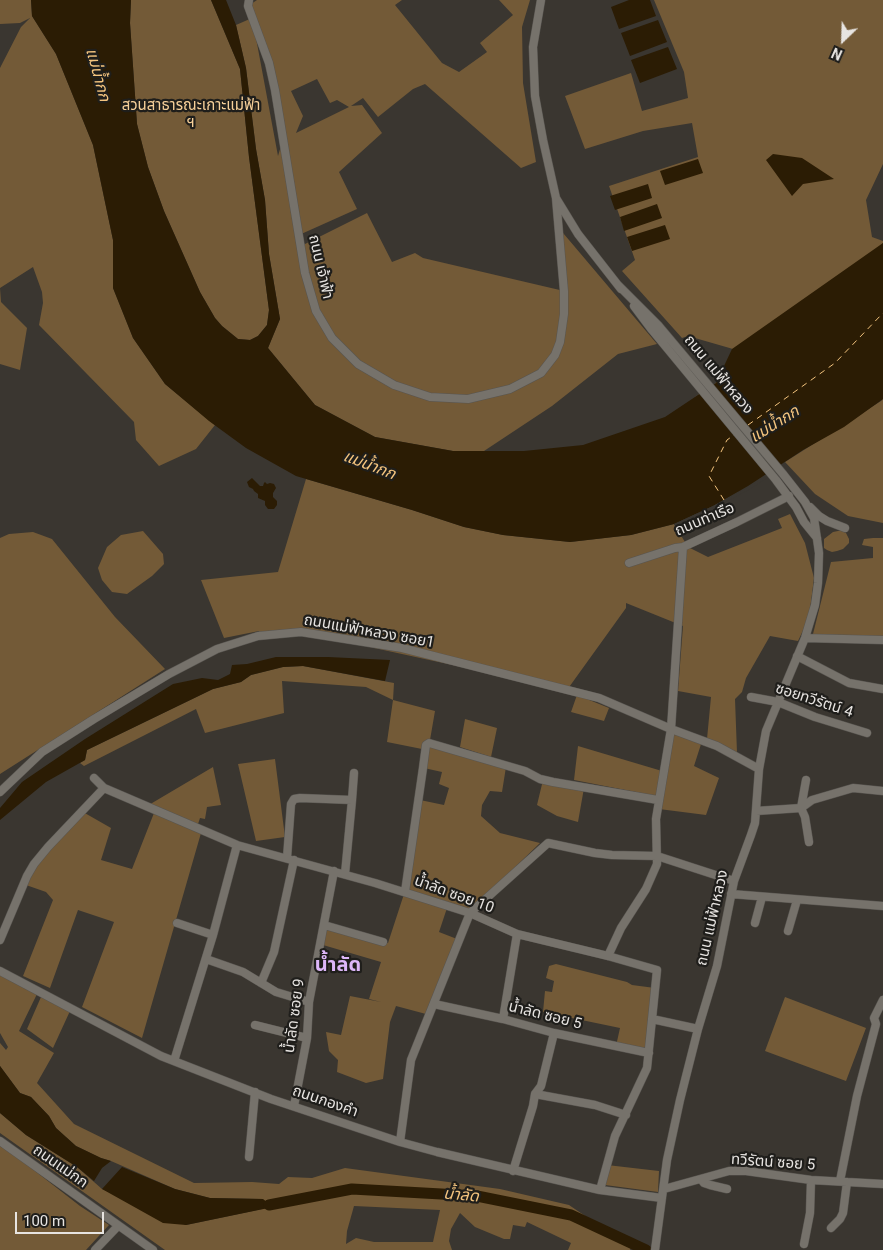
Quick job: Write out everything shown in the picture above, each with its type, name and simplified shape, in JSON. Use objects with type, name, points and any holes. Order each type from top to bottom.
[{"type":"street","name":"ถนน แม่ฟ้าหลวง","points":[[541,0],[533,47],[535,96],[556,198],[578,234],[618,285],[783,474],[805,502],[814,518],[818,540],[819,563],[815,605],[805,638],[766,731],[758,769],[756,811],[751,835],[734,881],[717,966],[698,1029],[670,1147],[656,1250]]},
{"type":"street","name":"ถนน เจ้าฟ้า","points":[[247,2],[269,64],[275,90],[305,273],[316,311],[332,338],[358,364],[394,385],[430,397],[468,399],[510,389],[541,373],[556,355],[564,314],[564,291],[556,198]]},
{"type":"street","name":"ถนน แม่ฟ้าหลวง","points":[[655,328],[776,480],[818,540]]},
{"type":"street","name":"ถนนท่าเรือ","points":[[629,563],[682,547],[788,496]]},
{"type":"street","points":[[805,502],[819,516],[845,528]]},
{"type":"street","points":[[608,956],[620,928],[646,889],[657,864],[656,819],[670,729],[682,547]]},
{"type":"street","name":"ถนนแม่ฟ้าหลวง ซอย1","points":[[1,789],[42,752],[94,718],[177,669],[217,648],[258,636],[301,632],[402,648],[599,698],[670,729],[716,746],[758,769]]},
{"type":"street","points":[[805,638],[883,640]]},
{"type":"street","points":[[797,656],[849,683],[883,689]]},
{"type":"street","name":"ซอยทวีรัตน์ 4","points":[[751,697],[778,702],[815,717],[867,733]]},
{"type":"street","points":[[405,892],[422,768],[426,746],[429,743],[525,771],[540,779],[658,800]]},
{"type":"street","points":[[345,874],[354,773]]},
{"type":"street","points":[[0,940],[34,864],[104,788],[94,778]]},
{"type":"street","points":[[806,780],[801,808],[805,818],[809,842]]},
{"type":"street","name":"น้ำลัด ซอย 10","points":[[104,788],[237,844],[405,892],[470,913],[517,934],[608,956],[656,970],[647,1068],[615,1136],[600,1190]]},
{"type":"street","points":[[756,811],[801,808],[812,800],[853,788],[883,791]]},
{"type":"street","points":[[261,983],[274,952],[290,859],[291,804],[294,799],[300,798],[352,800]]},
{"type":"street","points":[[400,1142],[411,1060],[470,913],[548,843],[595,853],[658,856],[734,881]]},
{"type":"street","points":[[174,1061],[213,935],[237,844]]},
{"type":"street","name":"น้ำลัด ซอย 9","points":[[294,1106],[307,1038],[309,1002],[334,871]]},
{"type":"street","points":[[731,894],[883,906]]},
{"type":"street","points":[[756,924],[762,897]]},
{"type":"street","points":[[788,932],[797,900]]},
{"type":"street","points":[[177,923],[213,935]]},
{"type":"street","points":[[324,925],[383,942]]},
{"type":"street","points":[[503,1019],[517,934]]},
{"type":"street","points":[[206,959],[243,972],[276,992],[309,1002]]},
{"type":"street","name":"ถนนกองคำ","points":[[0,971],[161,1056],[294,1106],[400,1142],[513,1171],[600,1190],[662,1198]]},
{"type":"street","points":[[831,1228],[843,1213],[844,1182],[857,1096],[876,1024],[874,1018],[883,1000]]},
{"type":"street","name":"น้ำลัด ซอย 5","points":[[434,1004],[503,1019],[554,1033],[649,1053]]},
{"type":"street","points":[[652,1019],[698,1029]]},
{"type":"street","points":[[255,1025],[307,1038]]},
{"type":"street","points":[[513,1171],[535,1094],[542,1086],[554,1033]]},
{"type":"street","points":[[249,1157],[255,1092]]},
{"type":"street","points":[[535,1094],[595,1106],[626,1115]]},
{"type":"street","name":"ถนนแม่กก","points":[[0,1141],[153,1250]]},
{"type":"street","name":"ทวีรัตน์ ซอย 5","points":[[664,1189],[729,1171],[746,1171],[811,1180],[883,1184]]},
{"type":"street","points":[[701,1178],[704,1183],[727,1189]]},
{"type":"street","points":[[804,1244],[810,1213],[811,1180]]},
{"type":"street","points":[[95,1250],[118,1226]]},
{"type":"green space","points":[[0,0],[31,0],[32,16],[56,54],[93,145],[113,240],[113,288],[133,338],[165,384],[215,425],[196,449],[159,466],[136,440],[134,422],[39,325],[43,303],[42,292],[33,267],[0,288],[0,68],[21,27],[30,18],[20,23],[0,24]]},
{"type":"green space","name":"สวนสาธารณะเกาะแม่ฟ้า ฯ","points":[[131,0],[211,0],[240,69],[249,157],[269,310],[267,325],[258,336],[250,340],[238,339],[215,318],[200,292],[164,211],[148,167],[137,124],[130,23]]},
{"type":"green space","points":[[257,0],[402,0],[395,5],[442,63],[459,72],[487,52],[480,43],[513,15],[499,0],[530,0],[522,27],[523,83],[536,162],[521,168],[425,84],[413,89],[378,117],[363,98],[351,106],[362,105],[382,133],[339,172],[357,209],[299,235],[301,246],[367,213],[392,262],[415,253],[423,258],[564,291],[558,227],[657,344],[618,354],[552,406],[484,451],[453,451],[375,437],[315,405],[268,348],[280,319],[269,254],[265,200],[256,149],[246,68],[236,25],[252,18],[248,6]],"holes":[[[253,22],[269,64],[283,139],[278,156]],[[317,79],[330,103],[337,100],[349,107],[296,133],[303,116],[291,91]]]},
{"type":"green space","points":[[654,0],[883,0],[883,164],[866,200],[872,237],[883,241],[883,243],[806,329],[693,398],[716,383],[733,349],[688,336],[682,338],[622,271],[635,260],[609,186],[698,157],[692,123],[643,131],[585,149],[565,96],[631,73],[642,111],[688,98],[684,72]]},
{"type":"green space","points":[[0,288],[1,302],[27,328],[20,370],[0,364]]},
{"type":"green space","points":[[883,399],[883,523],[848,516],[815,494],[785,462]]},
{"type":"green space","points":[[306,479],[464,527],[503,535],[570,542],[631,535],[674,524],[688,547],[708,557],[782,528],[778,519],[790,514],[805,543],[814,578],[809,618],[798,641],[770,636],[746,678],[742,692],[735,699],[737,753],[707,739],[711,697],[678,691],[683,626],[626,603],[626,608],[567,690],[301,632],[258,636],[259,631],[224,638],[201,580],[278,572]]},
{"type":"green space","points":[[143,531],[163,554],[164,564],[152,576],[127,594],[112,592],[102,580],[98,568],[107,547],[121,535]]},
{"type":"green space","points":[[33,532],[52,539],[115,617],[165,669],[0,774],[0,538],[9,534]]},
{"type":"green space","points":[[833,532],[846,533],[849,543],[843,549],[832,552],[824,548],[824,539]]},
{"type":"green space","points":[[883,538],[883,640],[812,638],[831,562],[873,558],[873,547],[862,545],[864,539]]},
{"type":"green space","points":[[303,666],[394,683],[393,700],[366,687],[282,681],[284,713],[205,733],[196,709],[84,766],[80,763],[85,760],[87,750],[213,689],[241,682],[251,675],[283,667]]},
{"type":"green space","points":[[577,695],[609,708],[604,721],[571,712]]},
{"type":"green space","points":[[393,700],[435,711],[430,740],[422,749],[387,742]]},
{"type":"green space","points":[[465,719],[497,728],[491,757],[460,747]]},
{"type":"green space","points":[[671,729],[702,741],[694,766],[719,778],[706,815],[659,809]]},
{"type":"green space","points":[[428,746],[506,767],[502,792],[490,791],[482,805],[481,816],[500,833],[540,843],[471,910],[408,890],[420,800],[444,805],[449,788],[439,784],[442,772],[424,768]]},
{"type":"green space","points":[[578,746],[662,771],[656,796],[574,780]]},
{"type":"green space","points":[[275,759],[285,837],[256,841],[238,764]]},
{"type":"green space","points":[[213,767],[221,805],[207,807],[205,819],[200,818],[197,827],[147,806]]},
{"type":"green space","points":[[543,780],[584,788],[578,822],[557,816],[537,805]]},
{"type":"green space","points":[[83,812],[111,828],[101,860],[132,869],[154,813],[201,833],[142,1038],[82,1007],[114,922],[78,910],[50,988],[23,976],[53,900],[46,892],[26,885],[38,862]]},
{"type":"green space","points":[[404,894],[447,908],[439,932],[457,939],[426,1014],[396,1006],[390,1022],[383,1079],[366,1083],[337,1072],[338,1060],[329,1051],[326,1032],[341,1035],[350,996],[381,1002],[369,999],[381,962],[323,945],[326,926],[388,943]]},
{"type":"green space","points":[[556,964],[627,982],[632,985],[655,988],[649,1053],[616,1046],[620,1028],[543,1012],[545,991],[552,992],[554,981],[546,978],[549,966]]},
{"type":"green space","points":[[0,975],[37,994],[19,1031],[54,1053],[37,1083],[74,1124],[194,1183],[252,1182],[279,1184],[288,1177],[312,1178],[345,1168],[500,1189],[569,1205],[600,1226],[634,1241],[630,1250],[568,1250],[571,1243],[527,1222],[525,1227],[513,1225],[510,1239],[504,1239],[475,1227],[460,1213],[451,1229],[449,1241],[452,1250],[165,1250],[0,1133],[0,1113],[26,1135],[77,1167],[102,1189],[186,1225],[272,1207],[262,1199],[210,1198],[175,1189],[76,1146],[56,1128],[49,1116],[31,1097],[20,1093],[0,1066],[0,1043],[6,1050],[8,1047],[0,1033]],"holes":[[[354,1206],[440,1210],[433,1242],[374,1242],[356,1238],[346,1244],[347,1231]]]},
{"type":"green space","points":[[41,997],[70,1011],[53,1048],[27,1029]]},
{"type":"green space","points":[[785,997],[866,1028],[846,1081],[765,1051]]},
{"type":"green space","points":[[0,1146],[80,1206],[109,1225],[86,1250],[0,1250]]},
{"type":"green space","points":[[607,1165],[659,1171],[658,1192],[605,1185]]},
{"type":"water","name":"แม่น้ำกก","points":[[31,0],[131,0],[130,23],[137,124],[148,167],[164,211],[200,292],[215,318],[238,339],[250,340],[258,336],[267,325],[269,310],[249,157],[240,69],[211,0],[226,0],[236,25],[246,68],[256,149],[265,200],[269,254],[280,319],[268,348],[315,405],[375,437],[453,451],[524,451],[583,445],[665,417],[716,383],[732,349],[883,243],[883,399],[844,427],[713,506],[674,524],[631,535],[570,542],[503,535],[464,527],[296,476],[246,448],[209,421],[165,384],[133,338],[113,288],[113,240],[93,145],[56,54],[32,16]]},
{"type":"water","points":[[629,0],[650,0],[656,16],[619,29],[611,7]]},
{"type":"water","points":[[658,20],[667,42],[630,56],[621,33]]},
{"type":"water","points":[[668,47],[677,69],[640,83],[631,60]]},
{"type":"water","points":[[773,154],[802,158],[834,179],[803,184],[792,196],[766,160]]},
{"type":"water","points":[[698,159],[703,173],[665,185],[660,171]]},
{"type":"water","points":[[648,184],[652,198],[615,210],[610,196]]},
{"type":"water","points":[[657,204],[662,218],[624,231],[620,217]]},
{"type":"water","points":[[665,225],[670,239],[632,251],[627,237]]},
{"type":"water","points":[[252,478],[260,486],[263,486],[265,482],[267,484],[274,484],[276,488],[273,497],[277,501],[277,505],[274,509],[268,509],[265,501],[258,498],[258,494],[249,487],[247,482]]},
{"type":"water","points":[[276,657],[390,660],[385,681],[303,666],[283,667],[251,675],[241,682],[213,689],[87,750],[85,760],[46,782],[0,820],[0,808],[22,782],[85,739],[173,684],[202,678],[218,680],[230,674],[232,665],[247,664]]},
{"type":"water","points":[[0,1066],[20,1093],[31,1097],[49,1116],[56,1128],[76,1146],[111,1161],[102,1168],[94,1181],[77,1167],[26,1135],[0,1113]]},
{"type":"water","points":[[122,1167],[175,1189],[210,1198],[263,1199],[273,1207],[186,1225],[163,1223],[102,1189]]},
{"type":"pier","points":[[765,476],[767,478],[750,489],[715,508],[675,526],[674,524],[713,506]]},
{"type":"waterway","name":"น้ำลัด","points":[[269,1205],[352,1189],[477,1196],[571,1215],[646,1250]]},
{"type":"ferry route","points":[[748,425],[835,363],[883,313]]},
{"type":"ferry route","points":[[724,500],[709,476],[727,440],[734,435]]},
{"type":"district","name":"น้ำลัด","points":[[338,966]]}]
